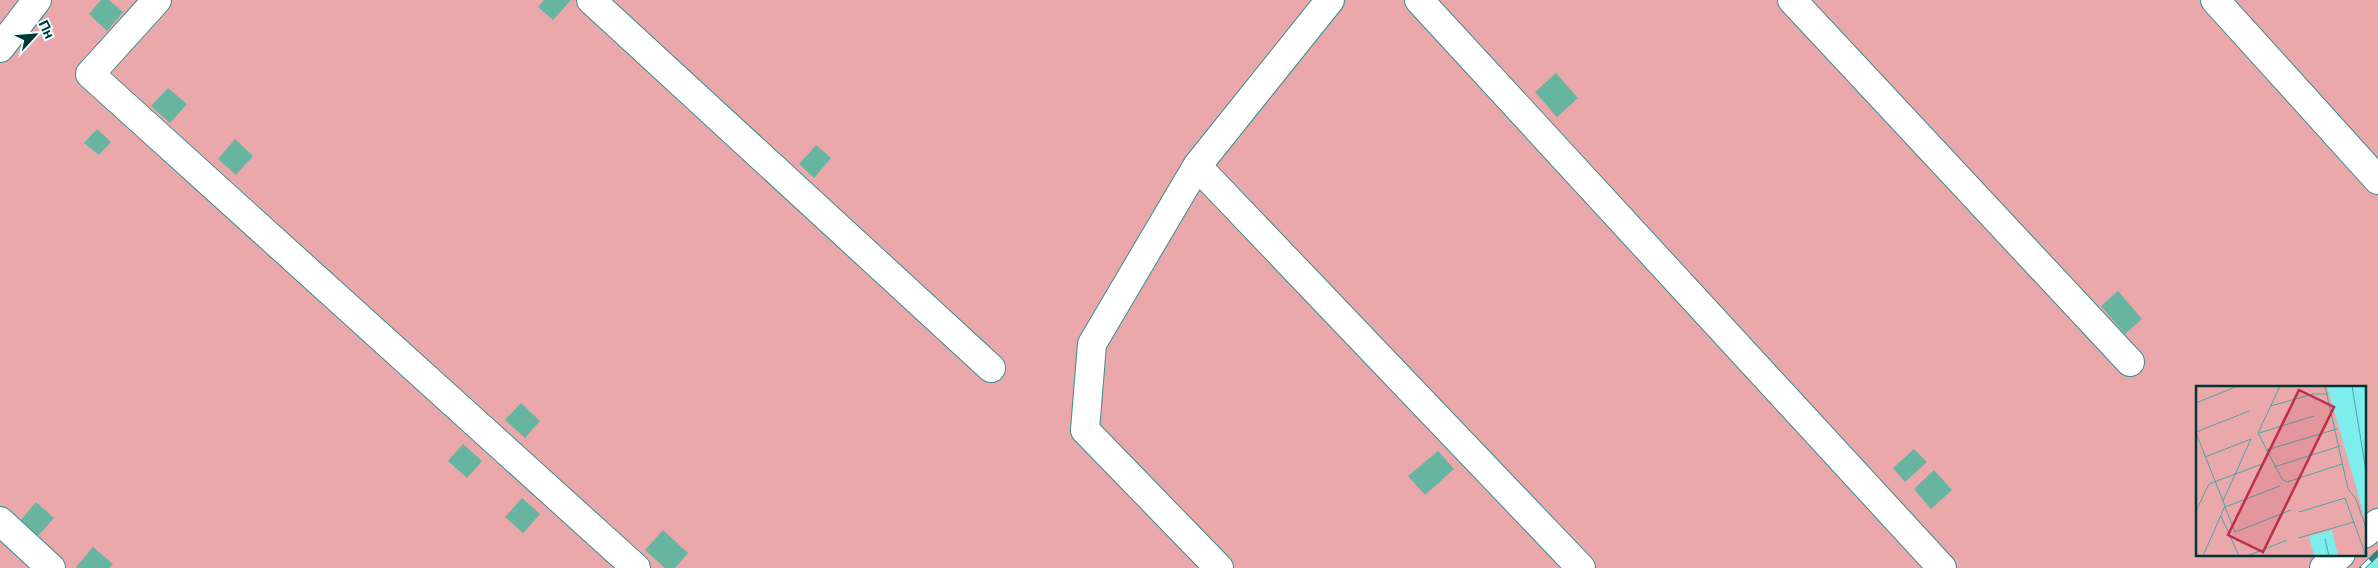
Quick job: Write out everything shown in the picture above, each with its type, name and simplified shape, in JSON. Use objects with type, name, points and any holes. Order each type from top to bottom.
[{"type":"lane","points":[[0,48],[37,0]]},
{"type":"lane","points":[[157,0],[90,74],[636,568]]},
{"type":"lane","points":[[590,0],[991,368]]},
{"type":"lane","points":[[1219,568],[1085,430],[1092,344],[1197,166],[1330,0]]},
{"type":"lane","points":[[1419,0],[1942,568]]},
{"type":"lane","points":[[1792,0],[2130,362]]},
{"type":"lane","points":[[2215,0],[2378,180]]},
{"type":"lane","points":[[1197,166],[1581,568]]},
{"type":"lane","points":[[0,521],[51,568]]},
{"type":"lane","points":[[2366,532],[2378,523]]},
{"type":"lane","points":[[2324,568],[2339,556]]},
{"type":"shaded area","points":[[0,0],[2378,0],[2378,553],[2361,568],[0,568]]},
{"type":"building","points":[[101,0],[109,0],[123,12],[107,31],[89,14]]},
{"type":"building","points":[[544,0],[571,0],[553,20],[538,7]]},
{"type":"building","points":[[1556,73],[1578,98],[1557,117],[1535,92]]},
{"type":"building","points":[[168,88],[187,104],[170,123],[151,106]]},
{"type":"building","points":[[97,129],[111,142],[99,155],[84,143]]},
{"type":"building","points":[[235,139],[253,156],[236,175],[218,159]]},
{"type":"building","points":[[816,145],[831,158],[814,178],[799,164]]},
{"type":"building","points":[[2118,291],[2142,319],[2125,334],[2101,306]]},
{"type":"building","points":[[521,403],[540,421],[525,438],[505,420]]},
{"type":"building","points":[[463,444],[482,461],[467,478],[448,461]]},
{"type":"building","points":[[1914,449],[1927,462],[1905,482],[1893,468]]},
{"type":"building","points":[[1438,451],[1454,469],[1425,495],[1408,476]]},
{"type":"building","points":[[1934,470],[1952,490],[1931,509],[1914,489]]},
{"type":"building","points":[[522,498],[540,514],[523,533],[505,517]]},
{"type":"building","points":[[36,502],[54,518],[37,537],[20,521]]},
{"type":"building","points":[[663,530],[688,553],[675,568],[665,568],[645,550]]},
{"type":"building","points":[[93,547],[113,564],[109,568],[77,568],[76,567]]},
{"type":"railway","points":[[2362,568],[2378,553]]}]
